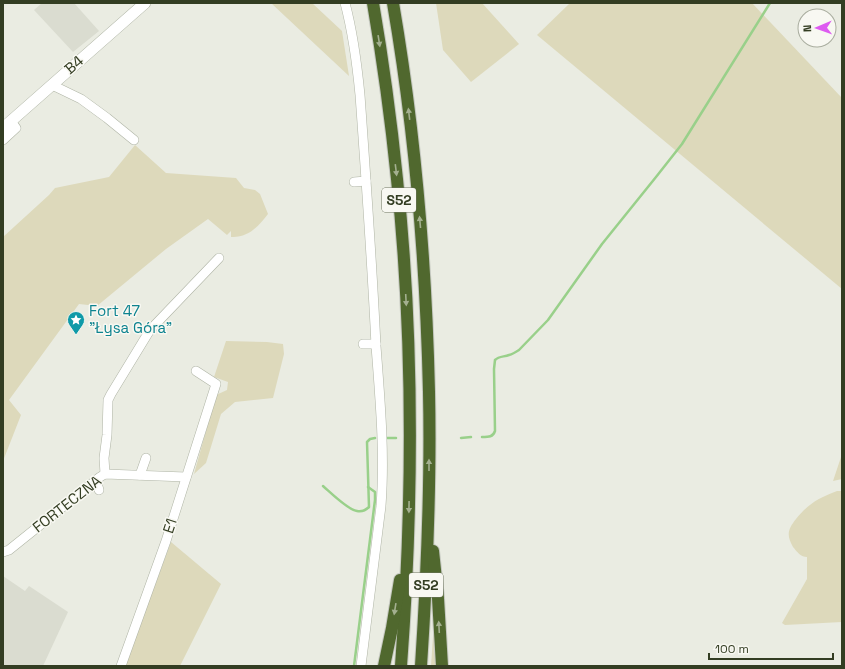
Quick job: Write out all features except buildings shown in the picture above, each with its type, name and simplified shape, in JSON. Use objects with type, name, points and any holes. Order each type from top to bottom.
[{"type":"highway","name":"S52","points":[[373,3],[390,116],[405,268],[410,398],[410,461],[409,529],[401,666]]},
{"type":"highway","name":"S52","points":[[393,3],[405,83],[414,159],[427,319],[429,504],[421,666]]},
{"type":"highway","points":[[429,504],[438,598],[442,666]]},
{"type":"highway","points":[[384,666],[409,529]]},
{"type":"street","name":"B4","points":[[7,124],[145,3]]},
{"type":"street","points":[[345,3],[352,29],[357,60],[360,95],[382,437],[382,506],[361,666]]},
{"type":"street","points":[[52,85],[82,99],[134,140]]},
{"type":"street","points":[[3,140],[16,128],[7,124]]},
{"type":"street","points":[[354,182],[366,181]]},
{"type":"street","points":[[105,474],[104,458],[107,435],[108,400],[111,394],[150,330],[219,258]]},
{"type":"street","points":[[363,344],[376,344]]},
{"type":"street","name":"E1","points":[[121,665],[166,541],[216,384],[196,371]]},
{"type":"street","points":[[140,475],[146,458]]},
{"type":"street","name":"FORTECZNA","points":[[3,552],[9,550],[105,474],[186,477]]},
{"type":"street","points":[[96,480],[99,490]]},
{"type":"street","points":[[121,665],[125,636]]},
{"type":"shaded area","points":[[42,3],[74,3],[99,31],[73,52],[34,10]]},
{"type":"shaded area","points":[[271,3],[312,3],[342,31],[349,76]]},
{"type":"shaded area","points":[[436,3],[482,3],[519,44],[471,82],[443,50]]},
{"type":"shaded area","points":[[570,3],[752,3],[842,98],[842,289],[537,35]]},
{"type":"shaded area","points":[[135,145],[166,173],[236,178],[244,188],[255,190],[260,194],[268,214],[248,234],[237,237],[231,237],[231,231],[227,235],[208,219],[166,249],[97,306],[79,304],[9,400],[21,415],[3,461],[3,237],[55,188],[109,177]]},
{"type":"shaded area","points":[[226,341],[283,344],[284,354],[273,398],[235,402],[221,414],[206,463],[194,474],[216,395],[227,390],[228,382],[214,377]]},
{"type":"shaded area","points":[[842,454],[842,479],[833,481]]},
{"type":"shaded area","points":[[837,491],[842,491],[842,622],[785,625],[782,623],[807,579],[807,557],[801,555],[793,547],[789,539],[791,526],[801,513],[810,505]]},
{"type":"shaded area","points":[[171,542],[221,584],[180,666],[125,666]]},
{"type":"shaded area","points":[[3,576],[25,591],[29,586],[68,612],[43,666],[3,666]]},
{"type":"shaded area","points":[[434,621],[436,666],[431,666]]},
{"type":"waterway","points":[[482,437],[490,436],[495,431],[495,360],[519,350],[548,320],[602,244],[682,144],[770,3]]},
{"type":"waterway","points":[[461,438],[471,437]]},
{"type":"waterway","points":[[323,486],[353,510],[362,511],[369,507],[367,442],[370,439],[375,438]]},
{"type":"waterway","points":[[386,438],[396,438]]},
{"type":"waterway","points":[[354,666],[375,500],[375,492],[368,487]]},
{"type":"place","name":"Fort 47 \"Łysa Góra\"","points":[[76,335]]}]
